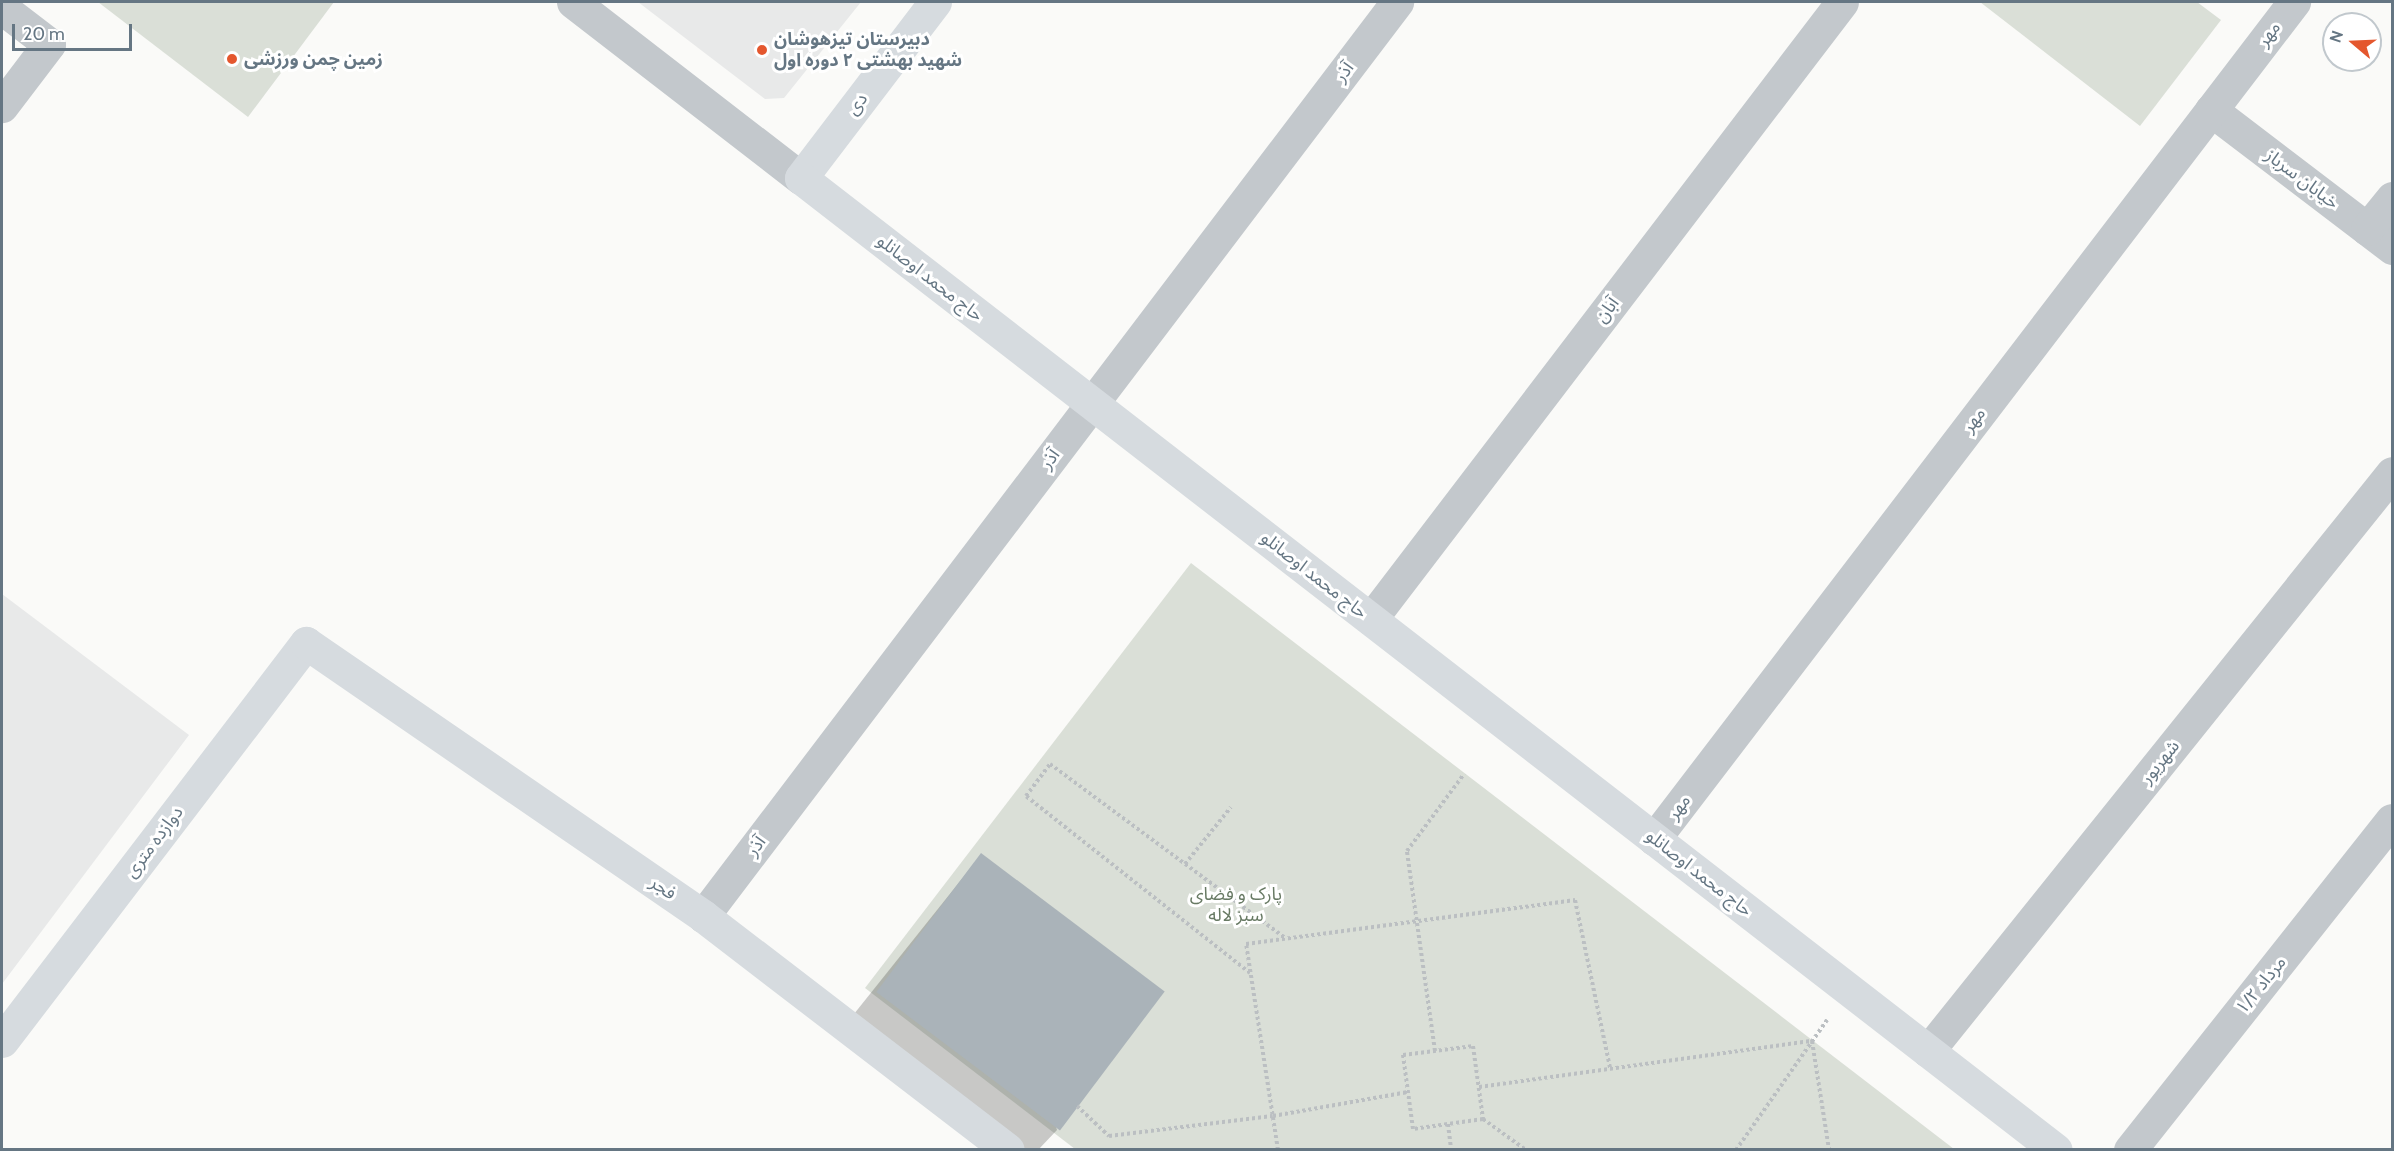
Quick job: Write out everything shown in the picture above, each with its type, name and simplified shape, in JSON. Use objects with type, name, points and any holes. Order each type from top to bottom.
[{"type":"street","name":"حاج محمد اوصانلو","points":[[573,2],[2056,1149]]},
{"type":"street","name":"دی","points":[[801,178],[935,2]]},
{"type":"street","name":"آذر","points":[[703,916],[1397,2]]},
{"type":"street","name":"آبان","points":[[1371,620],[1842,2]]},
{"type":"street","name":"مهر","points":[[1654,839],[2294,2]]},
{"type":"street","points":[[2,8],[49,44],[2,106]]},
{"type":"street","name":"خیابان سرباز","points":[[2211,110],[2380,238]]},
{"type":"street","points":[[2380,238],[2392,198]]},
{"type":"street","name":"شهریور","points":[[1928,1051],[2392,473]]},
{"type":"street","name":"فجر","points":[[306,643],[703,916],[1008,1149]]},
{"type":"street","name":"دوازده متری","points":[[2,1041],[306,643]]},
{"type":"street","name":"مرداد ۱/۲","points":[[2130,1149],[2392,820]]},
{"type":"path","points":[[1250,974],[1026,796],[1050,764],[1285,939]]},
{"type":"path","points":[[1435,1051],[1407,851],[1464,774]]},
{"type":"path","points":[[1185,864],[1231,807]]},
{"type":"path","points":[[1278,1149],[1246,944],[1575,900],[1610,1068]]},
{"type":"path","points":[[1736,1149],[1848,989]]},
{"type":"path","points":[[1479,1087],[1812,1041]]},
{"type":"path","points":[[1812,1041],[1829,1149]]},
{"type":"path","points":[[1483,1119],[1473,1046],[1403,1055],[1413,1129],[1483,1119],[1526,1149]]},
{"type":"path","points":[[1077,1106],[1109,1136],[1273,1116],[1408,1092]]},
{"type":"path","points":[[1448,1124],[1451,1149]]},
{"type":"shaded area","name":"دبیرستان تیزهوشان شهید بهشتی ۲ دوره اول","points":[[638,2],[861,2],[784,98],[765,99]]},
{"type":"shaded area","points":[[2,594],[189,735],[2,984]]},
{"type":"green space","name":"زمین چمن ورزشی","points":[[98,2],[334,2],[248,117]]},
{"type":"green space","points":[[1980,2],[2197,2],[2221,20],[2140,126]]},
{"type":"green space","name":"پارک و فضای سبز لاله","points":[[1191,563],[1954,1149],[1075,1149],[865,988]]},
{"type":"building","points":[[981,853],[1165,991],[1060,1130],[876,992]]},
{"type":"place","name":"دبیرستان تیزهوشان شهید بهشتی ۲ دوره اول","points":[[762,50]]},
{"type":"place","name":"زمین چمن ورزشی","points":[[232,59]]}]
